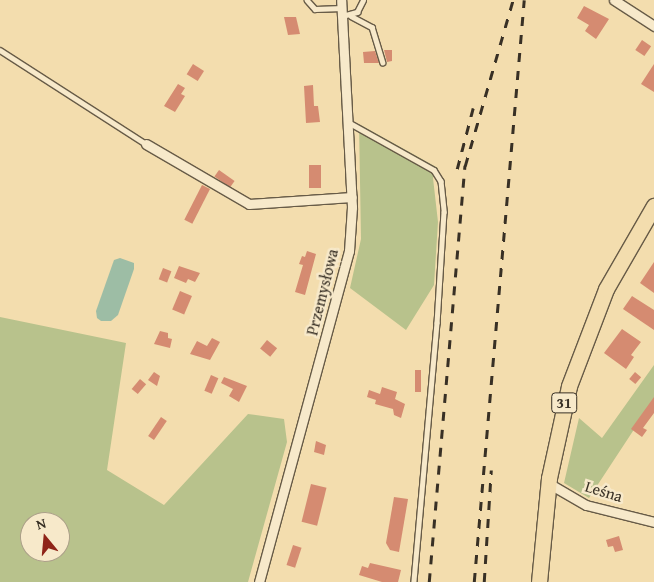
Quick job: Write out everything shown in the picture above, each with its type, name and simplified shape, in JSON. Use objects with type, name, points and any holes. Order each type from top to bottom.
[{"type":"main road","name":"31","points":[[539,582],[548,482],[560,420],[587,332],[621,261],[653,209]]},
{"type":"street","points":[[614,0],[654,26]]},
{"type":"street","name":"Przemysłowa","points":[[259,582],[344,274],[351,230],[352,197],[344,10]]},
{"type":"street","points":[[146,144],[249,204],[352,197]]},
{"type":"street","name":"Leśna","points":[[548,482],[586,505],[654,522]]},
{"type":"lane","points":[[307,0],[315,9],[359,11],[363,0]]},
{"type":"lane","points":[[344,10],[372,27],[384,62]]},
{"type":"lane","points":[[0,50],[146,144]]},
{"type":"lane","points":[[348,122],[434,170],[441,182],[444,212],[438,323],[414,582]]},
{"type":"shaded area","points":[[359,124],[438,168],[433,178],[438,222],[434,285],[406,330],[350,288],[361,239]]},
{"type":"shaded area","points":[[120,258],[134,263],[134,269],[118,315],[111,321],[101,321],[97,318],[96,311],[114,260]]},
{"type":"shaded area","points":[[0,317],[126,343],[107,470],[164,505],[248,414],[284,419],[287,442],[248,582],[0,582]]},
{"type":"shaded area","points":[[654,365],[654,399],[589,498],[564,483],[579,418],[602,438]]},
{"type":"building","points":[[584,6],[609,19],[596,39],[585,31],[589,25],[577,18]]},
{"type":"building","points":[[284,17],[296,17],[300,34],[288,35]]},
{"type":"building","points":[[642,40],[651,46],[644,56],[635,50]]},
{"type":"building","points":[[384,50],[392,50],[392,61],[387,62]]},
{"type":"building","points":[[375,51],[379,63],[364,63],[363,52]]},
{"type":"building","points":[[193,64],[204,71],[198,81],[187,74]]},
{"type":"building","points":[[654,64],[654,92],[641,84]]},
{"type":"building","points":[[178,84],[185,88],[181,94],[185,96],[175,112],[164,106]]},
{"type":"building","points":[[313,85],[314,106],[318,106],[320,122],[306,123],[304,86]]},
{"type":"building","points":[[309,165],[321,165],[321,188],[309,188]]},
{"type":"building","points":[[219,170],[235,181],[230,187],[214,177]]},
{"type":"building","points":[[202,185],[210,189],[192,224],[184,220]]},
{"type":"building","points":[[307,251],[316,254],[305,295],[295,292],[303,265],[299,264],[302,256],[305,257]]},
{"type":"building","points":[[654,262],[654,293],[640,283]]},
{"type":"building","points":[[179,266],[200,273],[195,282],[188,279],[186,283],[174,278]]},
{"type":"building","points":[[163,268],[171,271],[167,282],[159,279]]},
{"type":"building","points":[[180,291],[192,296],[184,314],[172,309]]},
{"type":"building","points":[[632,296],[654,310],[654,330],[623,309]]},
{"type":"building","points":[[622,329],[641,342],[631,355],[634,357],[626,369],[604,353]]},
{"type":"building","points":[[160,331],[168,333],[168,338],[172,339],[170,348],[154,344]]},
{"type":"building","points":[[212,338],[220,342],[210,360],[190,354],[197,341],[207,346]]},
{"type":"building","points":[[267,340],[277,348],[270,357],[260,349]]},
{"type":"building","points":[[415,370],[421,370],[421,392],[415,392]]},
{"type":"building","points":[[154,372],[160,376],[157,386],[148,380]]},
{"type":"building","points":[[635,372],[641,377],[635,384],[629,379]]},
{"type":"building","points":[[211,375],[218,378],[212,394],[204,391]]},
{"type":"building","points":[[224,377],[247,386],[239,402],[229,396],[233,389],[221,383]]},
{"type":"building","points":[[140,379],[146,384],[138,394],[132,389]]},
{"type":"building","points":[[382,387],[397,392],[395,399],[405,404],[401,418],[394,415],[393,409],[375,404],[376,400],[367,397],[369,390],[380,394]]},
{"type":"building","points":[[654,397],[654,413],[643,428],[647,430],[642,437],[631,429]]},
{"type":"building","points":[[161,417],[167,421],[154,440],[148,436]]},
{"type":"building","points":[[316,441],[326,445],[324,455],[314,452]]},
{"type":"building","points":[[311,484],[327,488],[317,526],[302,522]]},
{"type":"building","points":[[394,497],[408,499],[399,552],[390,550],[386,543]]},
{"type":"building","points":[[619,536],[623,550],[615,552],[613,546],[608,547],[606,540]]},
{"type":"building","points":[[293,545],[302,548],[295,568],[287,565]]},
{"type":"building","points":[[370,563],[401,570],[398,582],[382,582],[359,575],[362,566],[368,568]]},
{"type":"railway","points":[[429,582],[465,166],[513,0]]},
{"type":"railway","points":[[474,582],[524,0]]},
{"type":"railway","points":[[457,169],[473,108]]},
{"type":"railway","points":[[484,582],[491,470]]}]
